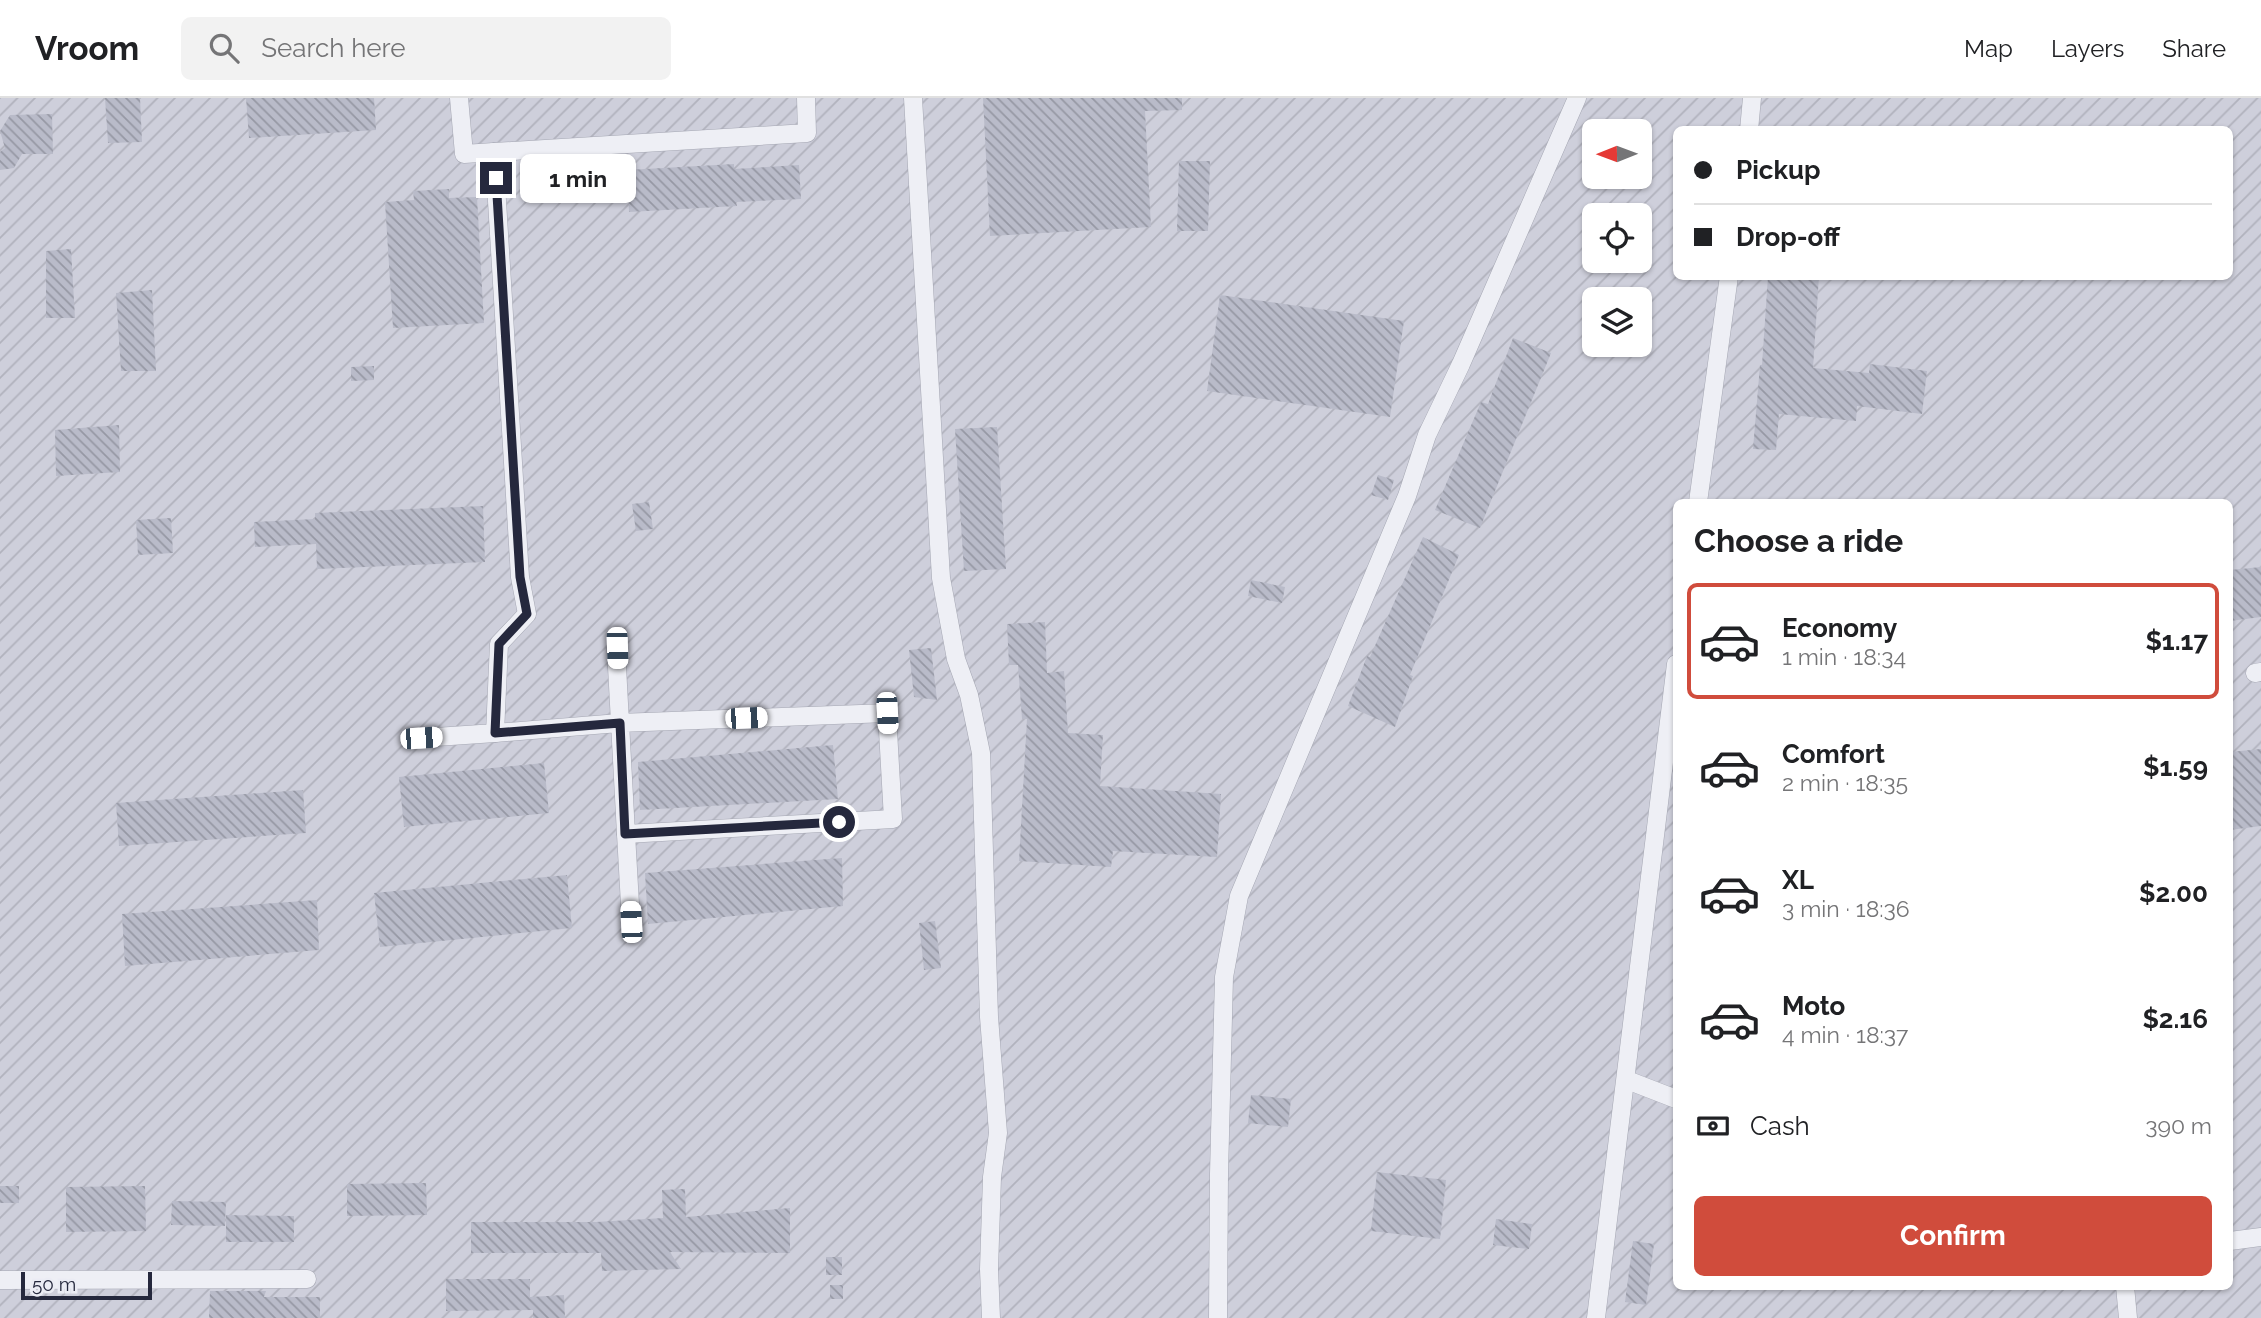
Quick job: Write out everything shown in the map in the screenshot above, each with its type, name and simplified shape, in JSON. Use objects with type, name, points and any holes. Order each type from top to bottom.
[{"type":"street","points":[[459,98],[464,154],[807,133],[806,98]]},
{"type":"street","points":[[913,98],[941,578],[956,659],[970,695],[981,753],[989,1017],[998,1133],[992,1177],[989,1269],[991,1318]]},
{"type":"street","points":[[1218,1318],[1224,977],[1239,896],[1407,496],[1427,435],[1577,98]]},
{"type":"street","points":[[1749,126],[1752,98]]},
{"type":"street","points":[[494,152],[520,577],[527,614],[499,644],[495,733]]},
{"type":"street","points":[[1698,499],[1727,280]]},
{"type":"street","points":[[617,648],[631,922]]},
{"type":"street","points":[[1596,1318],[1673,689]]},
{"type":"street","points":[[421,738],[620,723],[887,713],[893,819],[625,834]]},
{"type":"street","points":[[1627,1080],[1673,1098]]},
{"type":"street","points":[[2233,1241],[2261,1237]]},
{"type":"street","points":[[0,1280],[307,1279]]},
{"type":"street","points":[[2125,1290],[2128,1318]]},
{"type":"shaded area","points":[[0,98],[2261,98],[2261,1318],[0,1318]]},
{"type":"building","points":[[105,98],[140,98],[142,142],[108,143]]},
{"type":"building","points":[[246,98],[374,98],[376,130],[249,138]]},
{"type":"building","points":[[983,98],[1182,98],[1182,110],[1145,111],[1151,227],[990,236]]},
{"type":"building","points":[[52,114],[53,154],[22,154],[14,168],[0,170],[0,152],[5,148],[0,131],[10,115]]},
{"type":"building","points":[[1179,161],[1210,161],[1208,231],[1177,231]]},
{"type":"building","points":[[734,164],[734,169],[799,165],[801,199],[736,202],[737,206],[629,212],[627,170]]},
{"type":"building","points":[[449,189],[449,198],[477,197],[484,323],[393,328],[385,202],[414,200],[413,191]]},
{"type":"building","points":[[71,249],[75,318],[46,318],[46,251]]},
{"type":"building","points":[[1768,280],[1819,280],[1813,368],[1869,373],[1870,364],[1927,371],[1922,414],[1857,406],[1856,421],[1779,414],[1776,450],[1753,449]]},
{"type":"building","points":[[152,290],[156,371],[121,371],[116,293]]},
{"type":"building","points":[[1220,295],[1404,321],[1390,417],[1207,391]]},
{"type":"building","points":[[1513,338],[1551,353],[1480,528],[1435,510],[1481,402],[1488,404]]},
{"type":"building","points":[[374,366],[374,380],[351,381],[351,367]]},
{"type":"building","points":[[119,425],[120,472],[56,476],[55,430]]},
{"type":"building","points":[[997,427],[1006,569],[964,571],[955,429]]},
{"type":"building","points":[[1378,475],[1394,480],[1388,500],[1371,495]]},
{"type":"building","points":[[649,502],[653,529],[636,531],[632,504]]},
{"type":"building","points":[[483,506],[485,562],[317,569],[316,544],[255,547],[254,522],[315,519],[315,513]]},
{"type":"building","points":[[171,518],[173,553],[138,555],[136,520]]},
{"type":"building","points":[[1423,537],[1459,555],[1410,675],[1413,676],[1395,727],[1348,706],[1367,656],[1370,657]]},
{"type":"building","points":[[2261,567],[2261,617],[2233,621],[2233,570]]},
{"type":"building","points":[[1251,580],[1285,587],[1282,603],[1248,596]]},
{"type":"building","points":[[1045,622],[1047,673],[1064,671],[1068,733],[1103,735],[1100,786],[1221,794],[1217,857],[1113,851],[1111,867],[1019,861],[1027,719],[1022,719],[1018,665],[1009,665],[1007,624]]},
{"type":"building","points":[[931,648],[937,700],[914,697],[909,650]]},
{"type":"building","points":[[833,745],[838,799],[640,810],[638,762]]},
{"type":"building","points":[[2261,749],[2261,826],[2233,830],[2233,752]]},
{"type":"building","points":[[544,763],[549,813],[404,827],[399,777]]},
{"type":"building","points":[[303,790],[306,833],[119,846],[116,803]]},
{"type":"building","points":[[842,858],[843,906],[648,924],[645,873]]},
{"type":"building","points":[[567,875],[572,928],[380,947],[374,893]]},
{"type":"building","points":[[317,900],[319,950],[125,966],[122,914]]},
{"type":"building","points":[[935,921],[941,968],[924,970],[919,923]]},
{"type":"building","points":[[1251,1095],[1291,1099],[1288,1127],[1248,1123]]},
{"type":"building","points":[[1377,1172],[1446,1180],[1440,1239],[1371,1231]]},
{"type":"building","points":[[426,1183],[427,1215],[347,1216],[347,1184]]},
{"type":"building","points":[[0,1186],[19,1186],[19,1203],[0,1203]]},
{"type":"building","points":[[145,1186],[146,1231],[66,1232],[66,1187]]},
{"type":"building","points":[[685,1189],[686,1217],[790,1208],[790,1253],[670,1252],[681,1269],[602,1271],[601,1253],[471,1253],[471,1222],[596,1222],[663,1218],[662,1190]]},
{"type":"building","points":[[172,1201],[226,1202],[225,1226],[171,1225]]},
{"type":"building","points":[[226,1215],[294,1216],[294,1242],[226,1242]]},
{"type":"building","points":[[1496,1219],[1532,1224],[1529,1249],[1493,1245]]},
{"type":"building","points":[[1633,1241],[1654,1244],[1646,1305],[1625,1302]]},
{"type":"building","points":[[826,1257],[842,1257],[842,1275],[826,1275]]},
{"type":"building","points":[[446,1279],[530,1279],[530,1297],[564,1295],[565,1318],[533,1318],[533,1310],[446,1311]]},
{"type":"building","points":[[830,1285],[843,1285],[843,1299],[830,1299]]},
{"type":"building","points":[[210,1291],[266,1291],[264,1297],[320,1297],[320,1318],[209,1318]]},
{"type":"route","points":[[496,178],[520,577],[527,614],[499,644],[495,733],[620,723],[625,834],[839,822]]}]
